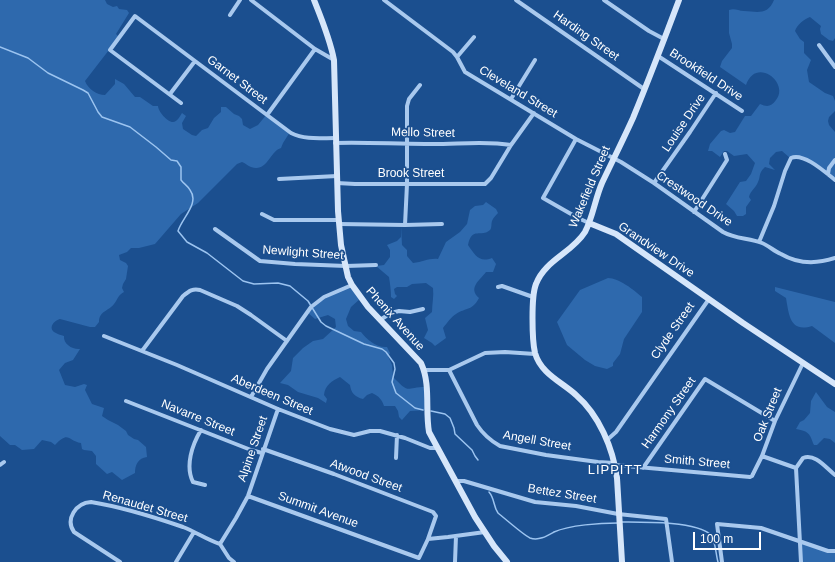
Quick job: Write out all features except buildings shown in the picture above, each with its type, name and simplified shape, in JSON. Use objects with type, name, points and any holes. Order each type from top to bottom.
[{"type":"street","points":[[230,15],[240,0]]},
{"type":"street","points":[[251,0],[315,49],[334,60]]},
{"type":"street","name":"Phenix Avenue","points":[[314,0],[334,60],[335,140],[339,222],[341,245],[348,277],[363,300],[421,363],[427,382],[429,432],[485,532],[507,562]]},
{"type":"street","name":"Cleveland Street","points":[[384,0],[453,52],[465,72],[576,139],[614,159]]},
{"type":"street","name":"Harding Street","points":[[516,0],[644,89]]},
{"type":"street","points":[[604,0],[649,31],[664,39]]},
{"type":"street","name":"Wakefield Street","points":[[622,562],[615,464],[607,440],[597,422],[584,404],[576,395],[544,370],[535,354],[533,297],[536,283],[542,272],[578,240],[584,233],[589,223],[601,185],[633,118],[679,0]]},
{"type":"street","name":"Garnet Street","points":[[170,94],[110,50],[134,16],[291,133],[300,137],[335,140]]},
{"type":"street","points":[[457,57],[474,37]]},
{"type":"street","points":[[818,45],[835,67]]},
{"type":"street","points":[[267,115],[315,49]]},
{"type":"street","name":"Brookfield Drive","points":[[658,56],[742,111]]},
{"type":"street","points":[[511,99],[535,60]]},
{"type":"street","points":[[181,103],[170,94],[195,61]]},
{"type":"street","points":[[405,225],[408,101],[420,85]]},
{"type":"street","name":"Louise Drive","points":[[654,183],[716,93]]},
{"type":"street","points":[[511,145],[534,113]]},
{"type":"street","points":[[576,139],[543,198],[589,223]]},
{"type":"street","name":"Mello Street","points":[[335,140],[359,142],[511,145]]},
{"type":"street","name":"Brook Street","points":[[337,183],[485,184],[491,178],[511,145]]},
{"type":"street","points":[[694,212],[726,160],[725,154]]},
{"type":"street","points":[[759,242],[774,206],[784,171],[791,158],[798,156],[808,161],[835,180]]},
{"type":"street","name":"Crestwood Drive","points":[[614,159],[654,183],[726,234],[759,242],[785,256],[807,263],[822,262],[835,258]]},
{"type":"street","points":[[828,174],[829,168],[835,160]]},
{"type":"street","points":[[279,179],[337,176]]},
{"type":"street","points":[[262,214],[274,220],[405,225],[442,224]]},
{"type":"street","name":"Grandview Drive","points":[[589,223],[616,234],[655,263],[709,299]]},
{"type":"street","name":"Newlight Street","points":[[215,229],[260,262],[346,266],[376,265]]},
{"type":"street","points":[[251,397],[260,379],[314,305],[324,297],[352,285]]},
{"type":"street","points":[[498,287],[502,286],[533,297]]},
{"type":"street","points":[[142,351],[188,292],[195,289],[237,306],[287,341]]},
{"type":"street","name":"Clyde Street","points":[[607,440],[616,432],[709,299],[835,384]]},
{"type":"street","points":[[380,320],[391,313],[399,311],[410,312],[423,309]]},
{"type":"street","name":"Aberdeen Street","points":[[104,336],[278,409],[330,429],[354,435],[370,431],[397,435],[430,448],[437,448]]},
{"type":"street","points":[[424,370],[449,370],[485,354],[505,352],[535,354]]},
{"type":"street","name":"Oak Street","points":[[752,476],[762,456],[775,421],[803,363]]},
{"type":"street","name":"Angell Street","points":[[449,370],[481,431],[494,443],[507,448],[546,455],[615,464]]},
{"type":"street","name":"Harmony Street","points":[[643,468],[704,379],[775,421]]},
{"type":"street","name":"Navarre Street","points":[[126,401],[251,450],[262,451]]},
{"type":"street","name":"Alpine Street","points":[[248,496],[262,451],[278,409]]},
{"type":"street","points":[[201,430],[192,446],[190,464],[193,482],[205,485]]},
{"type":"street","points":[[396,458],[397,435]]},
{"type":"street","name":"Atwood Street","points":[[262,451],[334,474],[433,512],[436,516],[428,539]]},
{"type":"street","points":[[762,456],[796,468]]},
{"type":"street","points":[[801,562],[796,468],[801,459],[809,456],[815,458],[835,475]]},
{"type":"street","name":"Smith Street","points":[[615,464],[643,468],[752,476]]},
{"type":"street","name":"Bettez Street","points":[[456,481],[464,481],[512,494],[527,500],[576,506],[618,514],[666,519],[672,562]]},
{"type":"street","points":[[220,544],[248,496]]},
{"type":"street","name":"Summit Avenue","points":[[248,496],[419,558],[428,539]]},
{"type":"street","name":"Renaudet Street","points":[[120,562],[78,536],[71,529],[70,523],[74,511],[78,506],[86,502],[91,502],[149,516],[194,532]]},
{"type":"street","points":[[722,562],[717,524],[761,528],[835,551]]},
{"type":"street","points":[[176,562],[194,532],[220,544],[234,562]]},
{"type":"street","points":[[428,539],[485,532]]},
{"type":"street","points":[[455,562],[456,536]]},
{"type":"shaded area","points":[[0,0],[105,0],[107,4],[113,7],[117,6],[119,9],[127,10],[129,13],[116,34],[119,37],[85,81],[88,87],[96,93],[105,95],[115,84],[115,79],[124,84],[135,97],[140,97],[153,106],[158,106],[163,116],[171,122],[176,121],[182,113],[186,116],[182,123],[183,129],[196,136],[202,130],[208,128],[214,118],[221,112],[221,107],[226,107],[234,114],[239,116],[242,119],[243,125],[250,129],[258,125],[267,114],[290,132],[281,148],[277,150],[261,167],[251,167],[242,162],[237,164],[198,203],[181,214],[155,244],[139,248],[131,248],[127,252],[119,255],[120,260],[128,266],[126,279],[122,288],[124,292],[112,306],[102,313],[99,318],[99,322],[95,327],[60,319],[52,326],[52,330],[55,333],[64,336],[67,344],[80,349],[73,360],[65,363],[59,370],[65,385],[75,387],[84,384],[87,385],[85,390],[92,404],[104,408],[102,416],[118,425],[126,431],[128,435],[138,440],[146,447],[147,457],[138,462],[135,473],[122,480],[112,472],[107,474],[96,464],[96,456],[92,451],[82,449],[81,443],[66,437],[55,445],[51,442],[42,440],[34,449],[22,450],[15,445],[10,445],[0,436]]},
{"type":"shaded area","points":[[774,0],[835,0],[835,38],[833,41],[821,34],[821,26],[810,17],[801,22],[795,31],[804,42],[804,53],[811,60],[807,70],[809,82],[825,93],[833,96],[835,101],[835,111],[829,117],[828,121],[829,125],[835,132],[835,180],[806,159],[790,158],[782,151],[776,152],[770,158],[769,164],[775,170],[765,167],[763,169],[760,173],[757,184],[749,197],[751,200],[746,207],[746,214],[743,216],[737,216],[726,204],[740,182],[746,181],[751,174],[755,163],[747,154],[734,156],[727,151],[724,151],[720,157],[712,151],[708,151],[710,144],[721,131],[724,130],[730,133],[735,132],[745,116],[751,116],[760,104],[767,106],[771,105],[776,100],[779,93],[779,86],[770,75],[764,73],[757,73],[751,77],[746,85],[720,67],[722,61],[732,48],[729,33],[729,10],[733,9],[762,12],[772,5]]},
{"type":"shaded area","points":[[486,202],[496,209],[498,213],[492,220],[490,230],[483,233],[474,234],[468,245],[478,257],[481,259],[492,258],[496,264],[493,272],[486,272],[476,285],[474,291],[479,298],[474,305],[451,318],[443,328],[446,338],[435,346],[424,338],[428,330],[425,318],[432,312],[433,288],[426,283],[412,284],[407,287],[397,287],[394,289],[397,296],[394,299],[391,297],[389,277],[376,266],[384,265],[390,257],[390,250],[387,245],[397,241],[401,237],[401,226],[402,245],[407,250],[407,256],[413,263],[438,259],[446,242],[460,232],[467,224],[470,210],[475,206],[483,205]]},
{"type":"shaded area","points":[[608,278],[621,282],[642,297],[642,312],[624,339],[620,354],[613,363],[613,366],[607,369],[595,366],[585,360],[567,345],[557,322],[580,290]]},
{"type":"shaded area","points":[[350,285],[361,298],[351,307],[346,319],[348,326],[354,331],[361,332],[369,341],[376,345],[387,347],[390,353],[388,356],[392,365],[393,377],[403,386],[408,389],[426,387],[426,410],[410,411],[402,420],[399,417],[395,406],[384,406],[380,398],[372,393],[363,399],[358,397],[352,392],[350,385],[340,377],[327,386],[324,395],[327,399],[326,403],[318,398],[298,392],[288,385],[280,383],[291,371],[293,358],[303,348],[313,341],[323,339],[336,327],[335,319],[328,315],[315,319],[307,312],[312,306]]},
{"type":"shaded area","points":[[775,287],[835,302],[835,343],[812,326],[805,328],[795,325],[788,311],[786,298],[775,291]]},
{"type":"shaded area","points":[[816,392],[827,407],[835,412],[835,443],[830,439],[824,438],[817,445],[814,445],[808,434],[804,431],[796,429],[800,422],[810,413],[811,401]]},
{"type":"shaded area","points":[[800,541],[830,551],[835,550],[835,562],[801,562]]},
{"type":"waterway","points":[[0,47],[28,58],[48,73],[88,93],[102,117],[130,127],[171,160],[177,161],[181,167],[181,180],[193,195],[192,205],[178,231],[187,242],[207,253],[243,281],[254,284],[278,283],[290,286],[308,301],[321,322],[326,326],[364,344],[382,349],[394,363],[395,369],[392,382],[396,393],[415,408],[423,410]]},
{"type":"waterway","points":[[431,411],[445,414],[450,418],[455,434],[472,450],[478,460]]},
{"type":"waterway","points":[[489,492],[498,513],[519,531],[533,539],[577,526],[618,523]]},
{"type":"waterway","points":[[622,522],[668,523],[704,530],[712,537],[718,562]]},
{"type":"district","name":"LIPPITT","points":[[615,470]]}]
